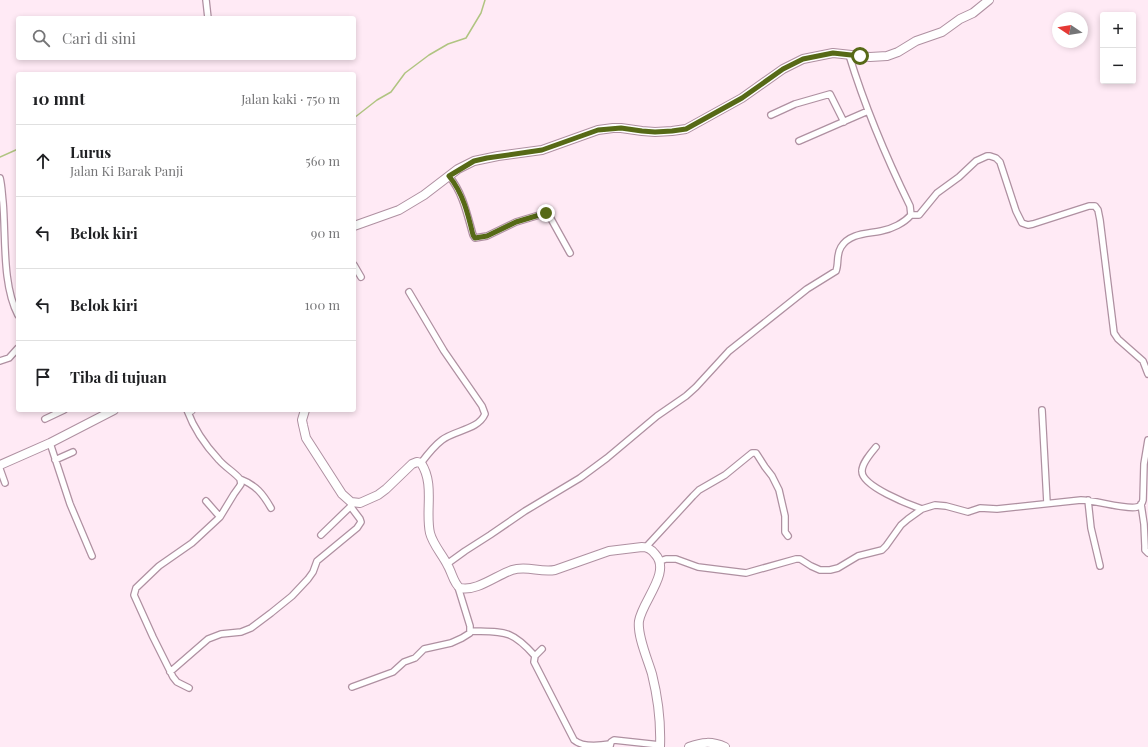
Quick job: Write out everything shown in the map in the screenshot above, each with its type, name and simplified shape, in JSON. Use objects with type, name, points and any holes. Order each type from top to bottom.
[{"type":"street","points":[[206,0],[208,16]]},
{"type":"street","points":[[356,225],[399,210],[474,161],[542,150],[598,130],[621,128],[655,132],[686,129],[742,98],[794,63],[813,56],[833,53],[870,57],[887,56],[898,52],[916,41],[945,30],[960,19],[973,13],[989,0]]},
{"type":"street","points":[[849,55],[861,94],[910,206],[912,215]]},
{"type":"street","points":[[771,115],[795,104],[830,94],[844,122]]},
{"type":"street","points":[[799,141],[868,111]]},
{"type":"street","points":[[447,564],[525,510],[584,475],[607,458],[657,416],[686,396],[729,352],[807,289],[836,271],[840,249],[846,242],[857,235],[893,228],[912,215],[919,215],[937,194],[976,161],[987,156],[993,156],[1000,162],[1016,211],[1022,223],[1025,225],[1033,224],[1089,206],[1095,206],[1098,210],[1114,333],[1118,339],[1143,361],[1148,372]]},
{"type":"street","points":[[449,176],[458,187],[461,194],[475,238],[487,236],[516,222],[546,213],[550,217],[570,253]]},
{"type":"street","points":[[0,178],[9,286],[11,298],[16,310]]},
{"type":"street","points":[[356,268],[361,277]]},
{"type":"street","points":[[408,292],[444,351],[482,406],[485,414],[475,425],[458,431],[443,439],[431,450],[421,463]]},
{"type":"street","points":[[0,361],[9,358],[16,350]]},
{"type":"street","points":[[1042,410],[1042,437],[1047,502]]},
{"type":"street","points":[[45,419],[60,412]]},
{"type":"street","points":[[0,465],[50,443],[108,412]]},
{"type":"street","points":[[190,412],[193,426],[218,460],[240,479],[256,487],[264,496],[271,508]]},
{"type":"street","points":[[170,672],[208,638],[221,634],[241,632],[251,628],[271,613],[292,596],[311,575],[317,561],[360,524],[360,519],[352,505],[342,494],[306,438],[302,420],[304,412]]},
{"type":"street","points":[[1148,440],[1144,464],[1141,504],[1144,524],[1145,550],[1148,553]]},
{"type":"street","points":[[50,443],[70,504],[92,556]]},
{"type":"street","points":[[876,447],[863,467],[863,477],[884,493],[922,509]]},
{"type":"street","points":[[55,460],[73,452]]},
{"type":"street","points":[[646,547],[699,490],[725,474],[752,453],[756,453],[777,484],[784,509],[785,532],[788,536]]},
{"type":"street","points":[[320,535],[352,505],[364,502],[378,495],[412,464],[417,462],[421,463]]},
{"type":"street","points":[[421,463],[426,472],[430,498],[430,533],[458,587],[471,631]]},
{"type":"street","points":[[0,469],[5,483]]},
{"type":"street","points":[[189,688],[177,682],[170,672],[145,621],[134,592],[136,588],[159,566],[192,543],[220,517],[239,487],[241,482],[240,479]]},
{"type":"street","points":[[1088,500],[1091,528],[1100,566]]},
{"type":"street","points":[[660,561],[666,559],[676,559],[698,567],[746,573],[800,559],[815,568],[830,570],[838,568],[858,556],[882,550],[901,525],[908,519],[922,509],[939,505],[968,512],[980,508],[997,508],[1047,502],[1088,500],[1134,507],[1141,504]]},
{"type":"street","points":[[206,501],[220,517]]},
{"type":"street","points":[[458,587],[467,589],[516,568],[526,567],[546,571],[555,570],[609,551],[646,547],[654,552],[660,561],[659,576],[642,609],[638,623],[654,684],[660,725],[660,746],[616,740],[612,741],[610,746],[579,746],[565,724],[534,662],[535,656],[542,649]]},
{"type":"street","points":[[352,687],[393,672],[404,662],[415,658],[424,649],[451,643],[462,638],[471,631],[495,631],[513,636],[519,639],[535,656]]},
{"type":"street","points":[[689,747],[704,743],[725,747]]},
{"type":"waterway","points":[[356,116],[377,100],[391,92],[405,73],[429,55],[448,44],[466,38],[481,13],[485,0]]},
{"type":"waterway","points":[[0,157],[16,150]]},
{"type":"route","points":[[546,213],[516,222],[487,236],[475,238],[461,194],[458,187],[449,176],[474,161],[542,150],[598,130],[627,128],[655,132],[686,129],[742,98],[783,69],[803,59],[833,53],[860,56]]}]
